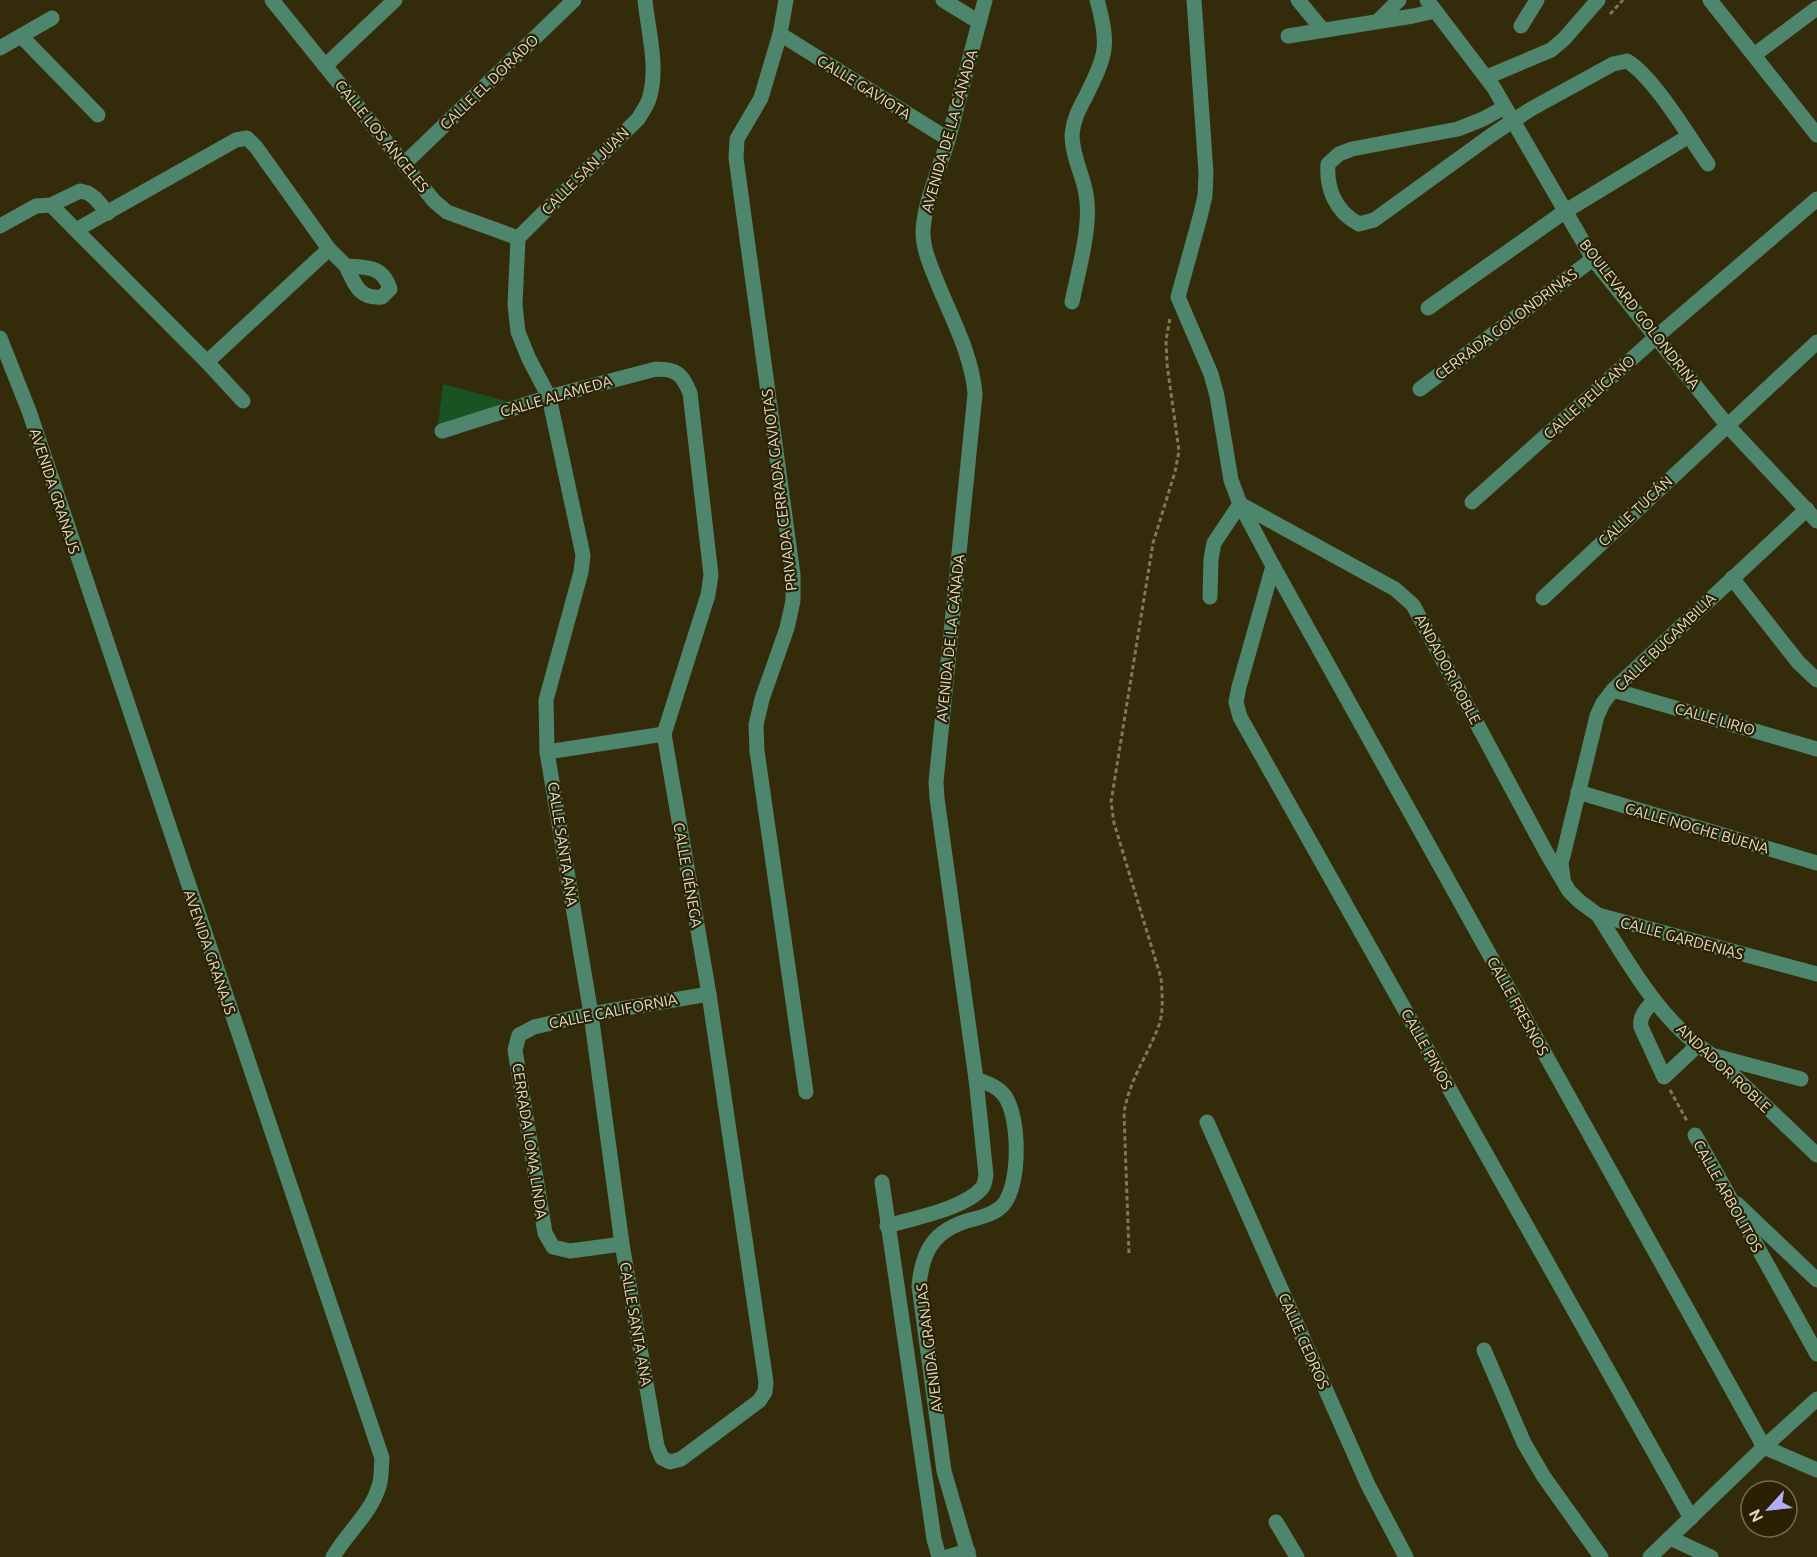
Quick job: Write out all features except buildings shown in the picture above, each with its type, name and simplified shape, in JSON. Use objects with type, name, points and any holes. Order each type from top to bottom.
[{"type":"street","name":"CALLE LOS ÁNGELES","points":[[272,0],[434,201],[447,212],[518,238]]},
{"type":"street","points":[[326,66],[395,0]]},
{"type":"street","name":"CALLE EL DORADO","points":[[404,164],[574,0]]},
{"type":"street","name":"CALLE SAN JUAN","points":[[518,238],[638,119],[649,101],[653,83],[645,0]]},
{"type":"street","name":"PRIVADA CERRADA GAVIOTAS","points":[[786,0],[780,34],[761,98],[737,139],[736,158],[793,575],[793,601],[787,628],[762,699],[756,725],[757,751],[806,1092]]},
{"type":"street","points":[[943,0],[979,22]]},
{"type":"street","name":"AVENIDA DE LA CAÑADA","points":[[887,1226],[953,1206],[974,1195],[984,1186],[986,1174],[976,1079],[936,782],[975,394],[973,372],[967,354],[927,258],[923,241],[928,204],[985,0]]},
{"type":"street","points":[[1072,302],[1088,217],[1087,199],[1073,151],[1072,134],[1075,118],[1101,64],[1106,42],[1097,0]]},
{"type":"street","points":[[1178,297],[1205,196],[1206,173],[1194,0]]},
{"type":"street","points":[[1298,0],[1322,29]]},
{"type":"street","points":[[1378,21],[1399,0]]},
{"type":"street","points":[[1521,26],[1537,0]]},
{"type":"street","points":[[1486,76],[1551,50],[1564,39],[1598,0]]},
{"type":"street","points":[[1710,0],[1817,135]]},
{"type":"street","points":[[1288,36],[1413,16],[1431,6]]},
{"type":"street","name":"BOULEVARD GOLONDRINA","points":[[1431,6],[1486,76],[1593,259],[1727,425],[1812,515]]},
{"type":"street","points":[[1754,55],[1817,8]]},
{"type":"street","points":[[0,48],[52,18]]},
{"type":"street","name":"CALLE GAVIOTA","points":[[780,34],[948,139]]},
{"type":"street","points":[[21,36],[98,115]]},
{"type":"street","points":[[1505,107],[1458,129],[1352,149],[1339,154],[1328,164],[1327,178],[1330,190],[1347,218],[1359,224],[1374,220],[1513,121],[1613,63],[1627,61],[1638,68],[1708,164]]},
{"type":"street","points":[[1428,308],[1564,212],[1689,136]]},
{"type":"street","points":[[76,230],[236,140],[247,138],[256,147],[329,249],[346,266]]},
{"type":"street","points":[[0,226],[36,206],[51,205],[80,191],[95,198],[108,213]]},
{"type":"street","name":"CALLE PELÍCANO","points":[[1472,502],[1655,338],[1817,199]]},
{"type":"street","points":[[51,205],[243,401]]},
{"type":"street","name":"CALLE SANTA ANA","points":[[518,238],[515,304],[518,332],[549,397],[583,555],[581,572],[546,700],[547,752],[591,1014],[622,1244],[657,1446],[662,1458]]},
{"type":"street","points":[[207,362],[329,249]]},
{"type":"street","name":"CERRADA GOLONDRINAS","points":[[1420,389],[1593,259]]},
{"type":"street","name":"CALLE FRESNOS","points":[[1178,297],[1214,385],[1231,480],[1240,504],[1764,1447]]},
{"type":"street","name":"AVENIDA GRANAJS","points":[[0,338],[28,411],[382,1458],[380,1485],[367,1511],[342,1541],[333,1557]]},
{"type":"street","name":"CALLE TUCÁN","points":[[1543,598],[1817,342]]},
{"type":"street","name":"CALLE ALAMEDA","points":[[442,431],[549,397],[656,369],[671,369]]},
{"type":"street","name":"CALLE CIÉNEGA","points":[[662,1458],[670,1462],[681,1459],[759,1401],[765,1392],[766,1382],[709,994],[664,734],[708,595],[711,575],[690,393],[684,379],[671,369]]},
{"type":"street","points":[[1210,597],[1211,559],[1214,543],[1240,504]]},
{"type":"street","name":"ANDADOR ROBLE","points":[[1240,504],[1395,589],[1413,605],[1546,852],[1563,877]]},
{"type":"street","name":"CALLE BUGAMBILIA","points":[[1563,877],[1561,863],[1602,703],[1732,578],[1812,515]]},
{"type":"street","name":"CALLE PINOS","points":[[1273,566],[1239,687],[1236,702],[1239,717],[1691,1518]]},
{"type":"street","points":[[1732,578],[1808,674],[1817,680]]},
{"type":"street","name":"CALLE LIRIO","points":[[1613,690],[1817,749]]},
{"type":"street","points":[[547,752],[664,734]]},
{"type":"street","name":"CALLE NOCHE BUENA","points":[[1578,792],[1817,863]]},
{"type":"street","name":"CALLE GARDENIAS","points":[[1563,877],[1569,891],[1598,915],[1817,974]]},
{"type":"street","name":"ANDADOR ROBLE","points":[[1598,915],[1654,1000],[1697,1046],[1712,1055],[1817,1155]]},
{"type":"street","name":"CALLE CALIFORNIA","points":[[519,1035],[534,1027],[591,1014],[709,994]]},
{"type":"street","points":[[1654,1000],[1640,1020],[1664,1077],[1697,1046]]},
{"type":"street","name":"CERRADA LOMA LINDA","points":[[519,1035],[514,1050],[545,1233],[553,1247],[570,1251],[622,1244]]},
{"type":"street","points":[[1712,1055],[1801,1079]]},
{"type":"street","name":"AVENIDA GRANJAS","points":[[947,1557],[968,1554],[944,1471],[919,1286],[921,1265],[930,1245],[943,1232],[960,1223],[988,1215],[1003,1205],[1011,1192],[1015,1174],[1015,1126],[1012,1111],[1004,1095],[992,1085],[976,1079]]},
{"type":"street","name":"CALLE CEDROS","points":[[1207,1122],[1368,1485],[1406,1557]]},
{"type":"street","name":"CALLE ARBOLITOS","points":[[1695,1135],[1817,1354]]},
{"type":"street","name":"AVENIDA GRANJAS","points":[[882,1182],[934,1539],[939,1557]]},
{"type":"street","points":[[1726,1194],[1817,1280]]},
{"type":"street","points":[[953,1206],[960,1223]]},
{"type":"street","points":[[1484,1350],[1524,1443],[1544,1477],[1601,1557]]},
{"type":"street","points":[[1650,1557],[1817,1399]]},
{"type":"street","points":[[1764,1447],[1817,1470]]},
{"type":"street","points":[[1276,1522],[1297,1557]]},
{"type":"street","points":[[1670,1538],[1711,1557]]},
{"type":"path","points":[[1129,1253],[1124,1113],[1129,1088],[1159,1024],[1163,1002],[1161,978],[1114,823],[1111,802],[1153,543],[1175,472],[1179,451],[1166,340],[1169,321],[1178,297]]},
{"type":"path","name":"CALLE ARBOLITOS","points":[[1664,1077],[1695,1135]]},
{"type":"green space","points":[[443,384],[514,403],[438,425]]}]
